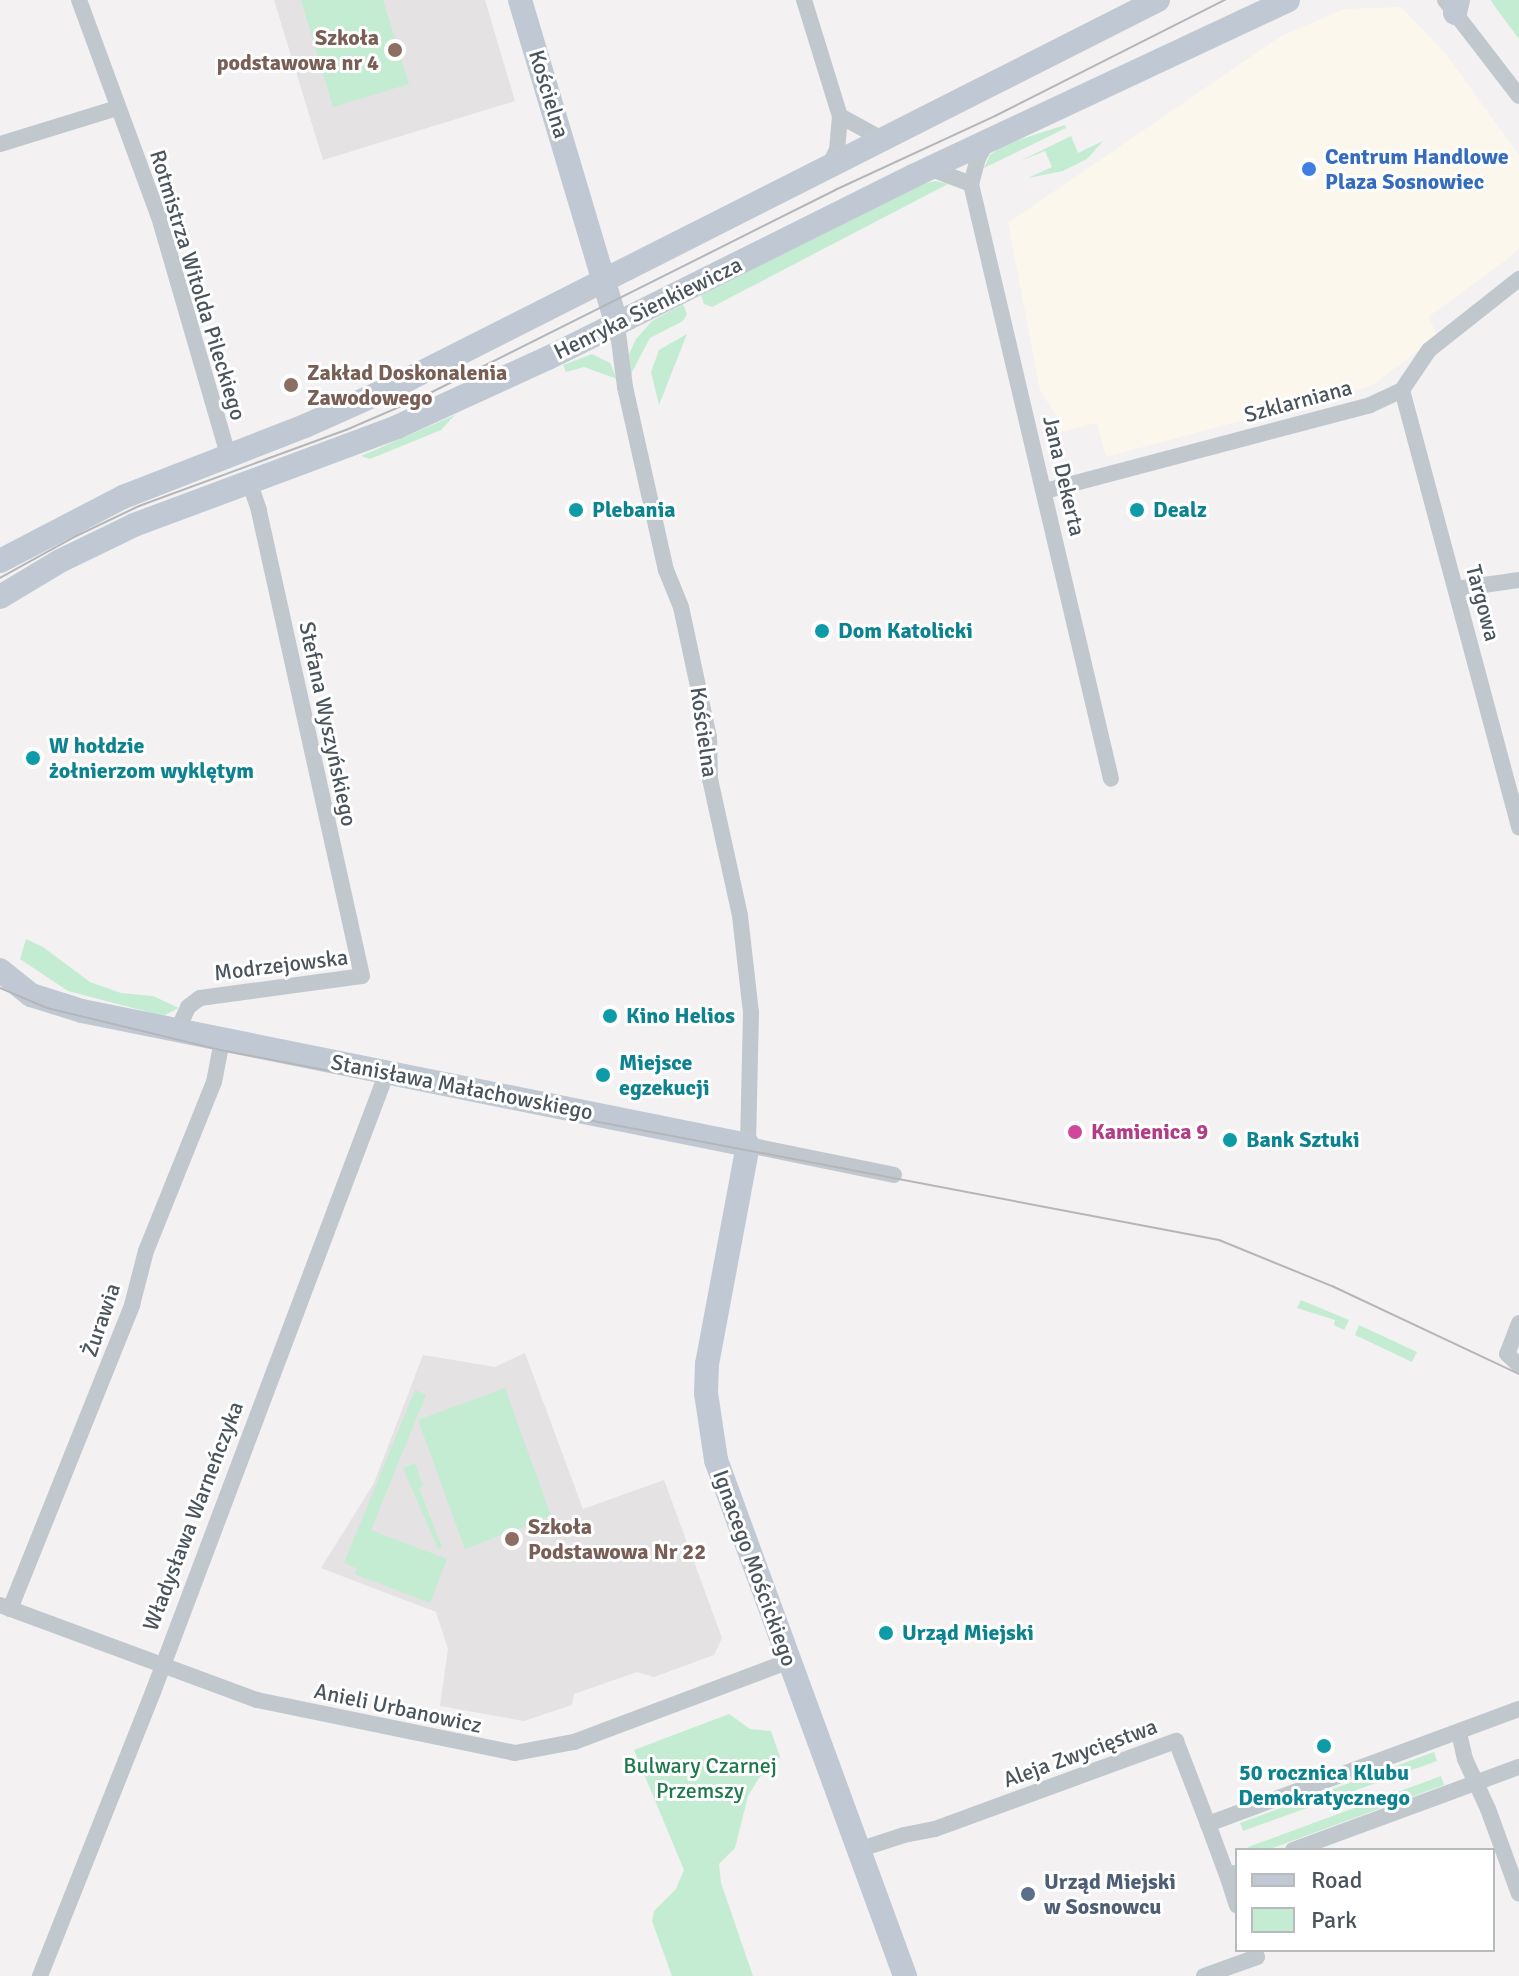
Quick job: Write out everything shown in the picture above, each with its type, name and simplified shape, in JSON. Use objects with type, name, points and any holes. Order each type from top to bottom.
[{"type":"main road","name":"Kościelna","points":[[520,0],[617,325]]},
{"type":"main road","name":"Henryka Sienkiewicza","points":[[0,561],[123,497],[343,411],[1158,0]]},
{"type":"main road","name":"Henryka Sienkiewicza","points":[[0,597],[106,538],[397,427],[617,325],[929,168],[1288,0]]},
{"type":"main road","name":"Stanisława Małachowskiego","points":[[0,970],[31,995]]},
{"type":"main road","name":"Stanisława Małachowskiego","points":[[0,995],[31,995],[82,1011],[222,1041],[748,1145]]},
{"type":"main road","name":"Ignacego Mościckiego","points":[[748,1145],[713,1326],[706,1393],[716,1460],[905,1976]]},
{"type":"street","name":"Rotmistrza Witolda Pileckiego","points":[[79,0],[159,217],[228,455]]},
{"type":"street","points":[[804,0],[840,116],[837,150],[829,166]]},
{"type":"street","points":[[1453,4],[1519,96]]},
{"type":"street","points":[[0,144],[117,108]]},
{"type":"street","points":[[840,116],[882,139]]},
{"type":"street","points":[[929,168],[971,184],[978,158],[988,140]]},
{"type":"street","name":"Jana Dekerta","points":[[971,184],[1111,779]]},
{"type":"street","points":[[1402,390],[1429,350],[1519,279]]},
{"type":"street","name":"Kościelna","points":[[617,325],[625,387],[666,570],[681,607],[705,719],[710,779],[740,916],[751,1012],[748,1145]]},
{"type":"street","name":"Szklarniana","points":[[1045,491],[1370,405],[1402,390]]},
{"type":"street","name":"Targowa","points":[[1402,390],[1519,828]]},
{"type":"street","name":"Stefana Wyszyńskiego","points":[[249,481],[259,510],[362,976]]},
{"type":"street","points":[[1456,589],[1519,580]]},
{"type":"street","name":"Modrzejowska","points":[[177,1031],[188,1007],[200,998],[362,976]]},
{"type":"street","name":"Żurawia","points":[[5,1607],[132,1305],[146,1251],[214,1082],[222,1041]]},
{"type":"street","name":"Władysława Warneńczyka","points":[[40,1976],[153,1692],[160,1666],[387,1072]]},
{"type":"street","name":"Stanisława Małachowskiego","points":[[748,1145],[894,1175]]},
{"type":"street","points":[[1513,1360],[1519,1323]]},
{"type":"street","name":"Anieli Urbanowicz","points":[[5,1607],[257,1700],[515,1753],[574,1742],[789,1661]]},
{"type":"street","points":[[1208,1824],[1519,1709]]},
{"type":"street","points":[[1459,1733],[1465,1759],[1519,1894]]},
{"type":"street","name":"Aleja Zwycięstwa","points":[[861,1849],[916,1834],[1176,1741],[1208,1824],[1232,1873]]},
{"type":"street","points":[[1298,1848],[1519,1767]]},
{"type":"street","points":[[1204,1976],[1257,1957],[1255,1952]]},
{"type":"shaded area","name":"Szkoła podstawowa nr 4","points":[[274,0],[485,0],[515,101],[323,160]]},
{"type":"shaded area","points":[[1401,7],[1445,53],[1519,155],[1519,247],[1512,256],[1428,317],[1438,336],[1371,386],[1106,457],[1097,423],[1060,432],[1056,416],[1040,390],[1008,223],[1281,36],[1344,9]]},
{"type":"shaded area","name":"Szkoła Podstawowa Nr 22","points":[[525,1353],[583,1509],[664,1480],[722,1638],[714,1655],[654,1677],[637,1672],[574,1694],[572,1705],[524,1721],[440,1706],[448,1649],[436,1612],[321,1568],[374,1483],[423,1355],[495,1367]]},
{"type":"green space","points":[[301,0],[383,0],[409,84],[333,107]]},
{"type":"green space","points":[[1491,0],[1519,0],[1519,39],[1493,4]]},
{"type":"green space","points":[[1065,125],[1066,128],[984,168],[990,155],[1003,145]]},
{"type":"green space","points":[[1071,136],[1078,153],[1103,141],[1087,159],[1063,171],[1028,178],[1052,167],[1045,151],[1020,161]]},
{"type":"green space","points":[[936,181],[948,184],[712,307],[704,304],[701,295],[921,184]]},
{"type":"green space","points":[[683,304],[687,314],[683,321],[650,338],[631,374],[629,354],[636,339],[652,321]]},
{"type":"green space","points":[[687,334],[659,405],[651,372],[659,350]]},
{"type":"green space","points":[[592,354],[610,363],[617,379],[584,367],[566,372],[563,365]]},
{"type":"green space","points":[[455,415],[441,430],[370,459],[361,456]]},
{"type":"green space","points":[[26,939],[43,947],[90,982],[121,993],[153,996],[179,1008],[165,1015],[156,1014],[68,991],[20,959]]},
{"type":"green space","points":[[1301,1300],[1349,1320],[1344,1330],[1334,1325],[1335,1320],[1297,1308]]},
{"type":"green space","points":[[1359,1325],[1417,1352],[1412,1362],[1355,1335]]},
{"type":"green space","points":[[505,1388],[551,1516],[465,1549],[418,1420]]},
{"type":"green space","points":[[415,1390],[426,1395],[371,1530],[447,1559],[430,1603],[355,1574],[359,1561],[356,1568],[344,1563]]},
{"type":"green space","points":[[415,1463],[423,1486],[419,1488],[442,1548],[438,1549],[403,1468]]},
{"type":"green space","name":"Bulwary Czarnej Przemszy","points":[[729,1714],[750,1729],[771,1731],[780,1757],[759,1778],[748,1796],[735,1848],[719,1864],[721,1883],[753,1976],[672,1976],[652,1921],[654,1911],[676,1889],[684,1870],[634,1750]]},
{"type":"green space","points":[[1434,1752],[1437,1761],[1243,1831],[1240,1823]]},
{"type":"green space","points":[[1441,1776],[1444,1785],[1272,1848],[1248,1847]]},
{"type":"tram line","points":[[0,578],[139,506],[346,430],[420,398],[835,190],[995,116],[1225,0]]},
{"type":"tram line","points":[[0,988],[47,1008],[220,1050],[1219,1240],[1332,1286],[1519,1374]]},
{"type":"place","name":"Szkoła podstawowa nr 4","points":[[395,50]]},
{"type":"place","name":"Centrum Handlowe Plaza Sosnowiec","points":[[1309,169]]},
{"type":"place","name":"Zakład Doskonalenia Zawodowego","points":[[291,385]]},
{"type":"place","name":"Plebania","points":[[576,510]]},
{"type":"place","name":"Dealz","points":[[1137,510]]},
{"type":"place","name":"Dom Katolicki","points":[[822,631]]},
{"type":"place","name":"W hołdzie żołnierzom wyklętym","points":[[33,758]]},
{"type":"place","name":"Kino Helios","points":[[610,1016]]},
{"type":"place","name":"Miejsce egzekucji","points":[[603,1075]]},
{"type":"place","name":"Kamienica 9","points":[[1075,1132]]},
{"type":"place","name":"Bank Sztuki","points":[[1230,1140]]},
{"type":"place","name":"Szkoła Podstawowa Nr 22","points":[[512,1539]]},
{"type":"place","name":"Urząd Miejski","points":[[886,1633]]},
{"type":"place","name":"50 rocznica Klubu Demokratycznego","points":[[1324,1746]]},
{"type":"place","name":"Urząd Miejski w Sosnowcu","points":[[1028,1894]]}]
